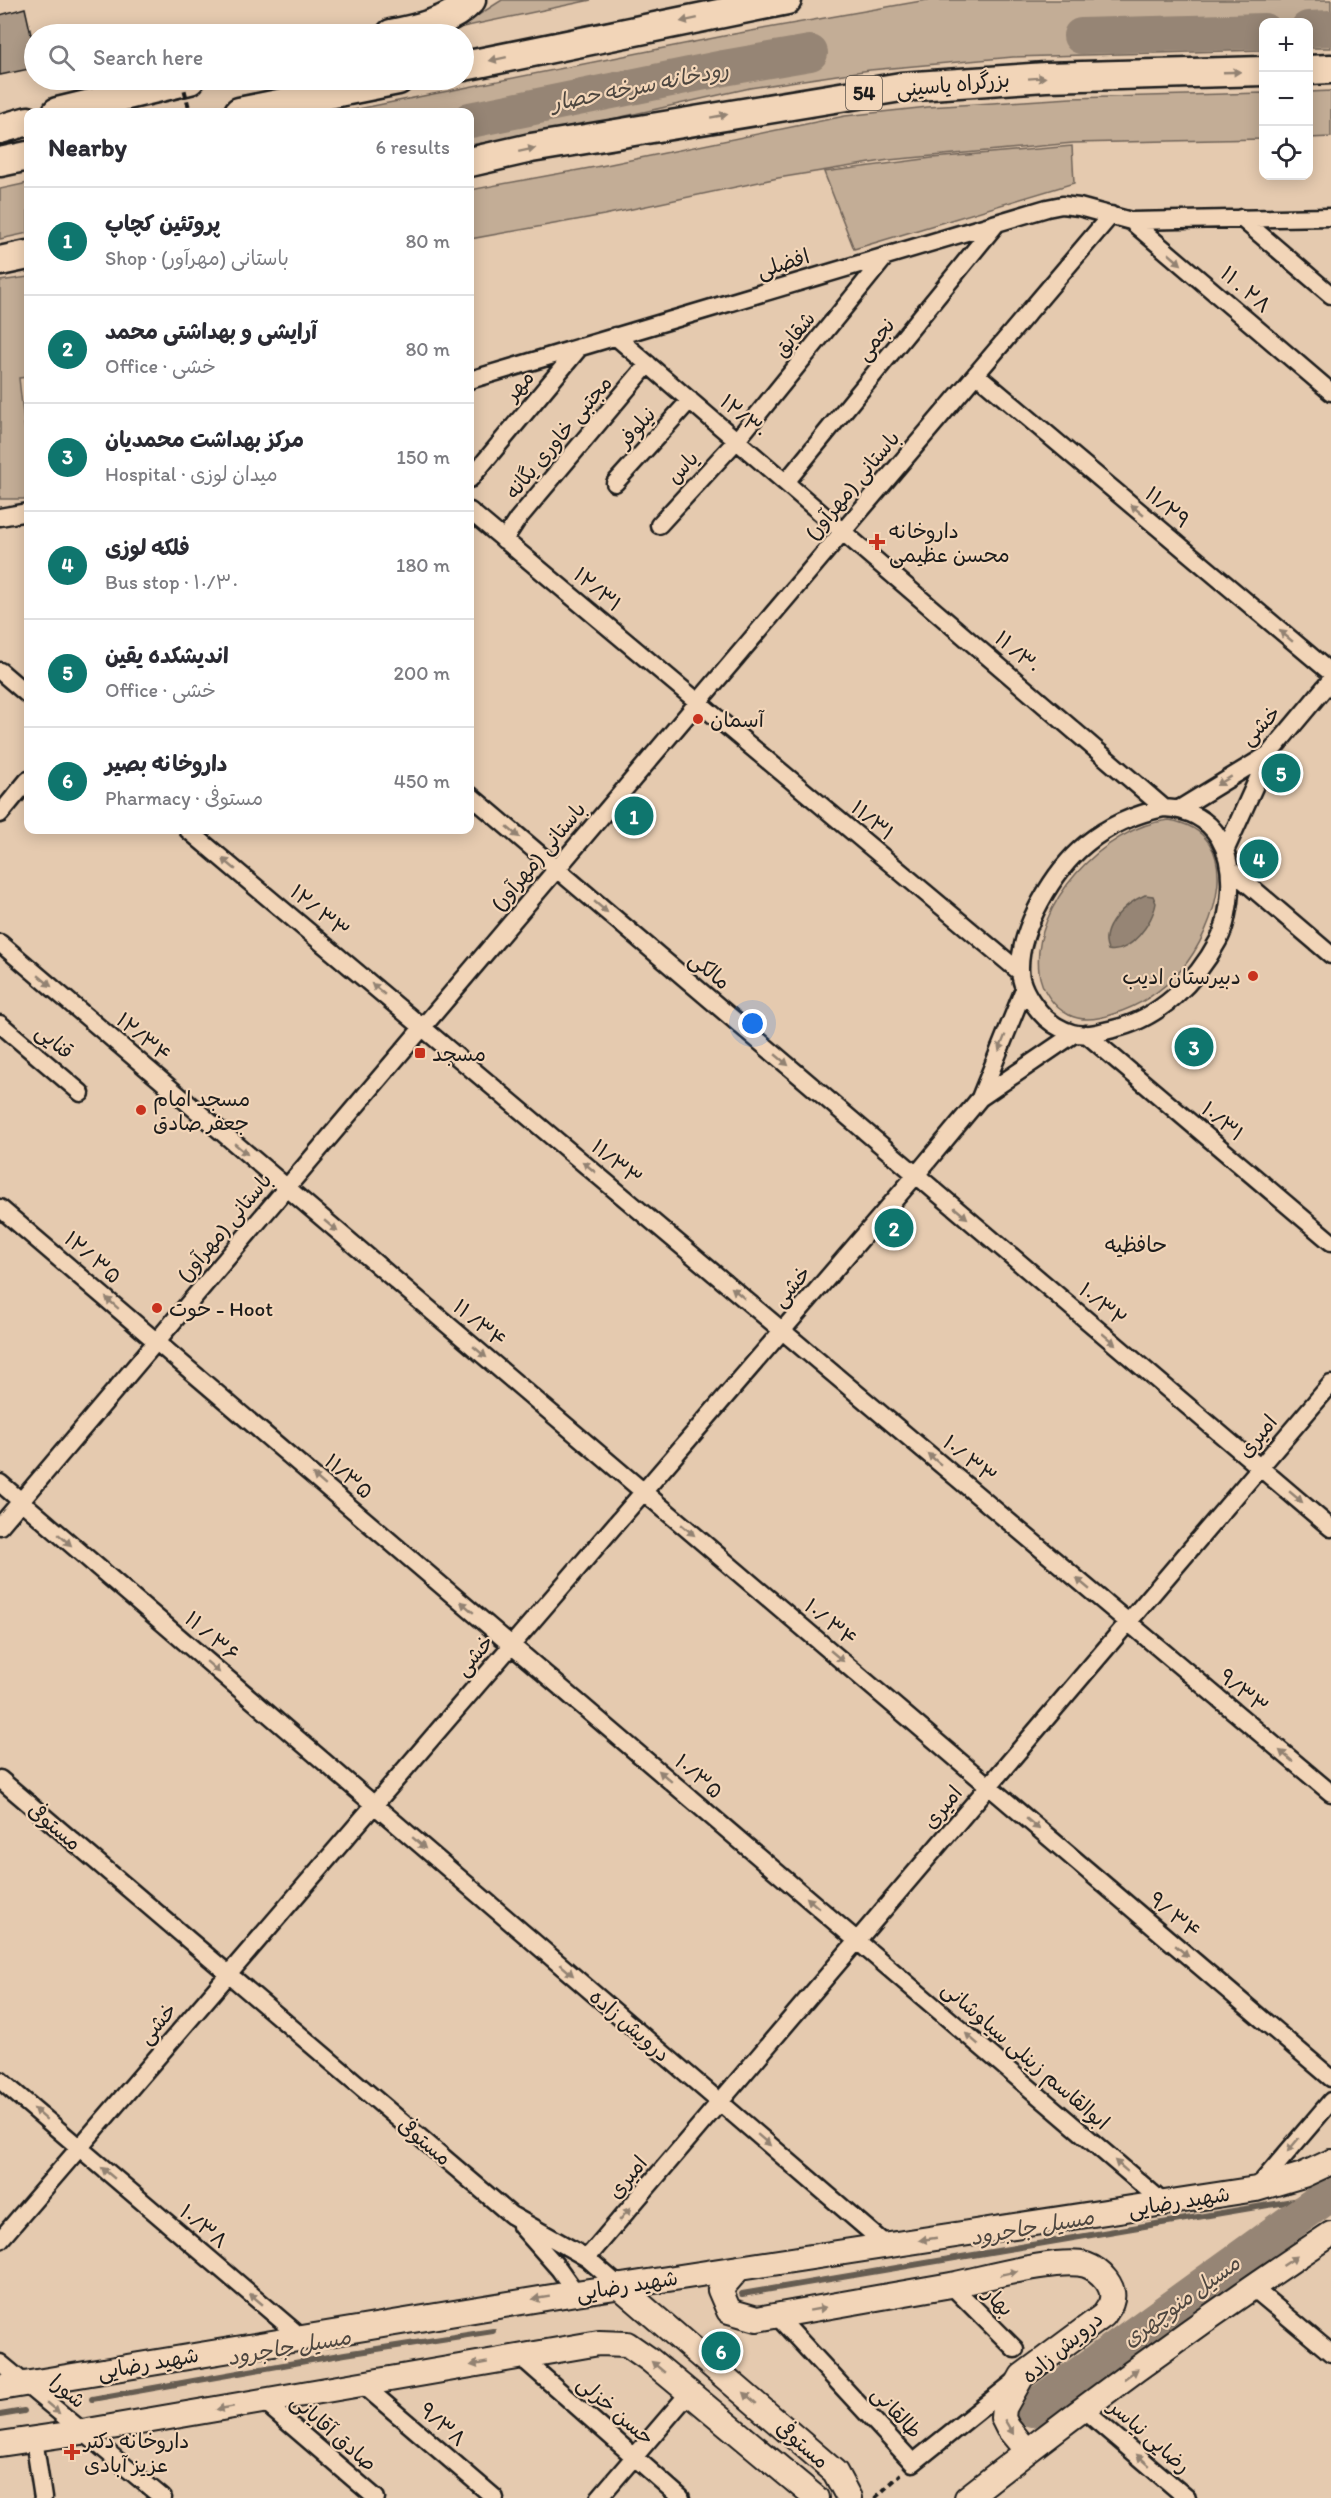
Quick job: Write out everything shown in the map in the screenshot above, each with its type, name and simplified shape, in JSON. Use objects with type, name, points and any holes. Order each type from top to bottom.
[{"type":"highway","points":[[429,24],[462,9],[471,0]]},
{"type":"highway","points":[[474,64],[787,0]]},
{"type":"highway","points":[[1313,70],[1331,69]]},
{"type":"highway","name":"بزرگراه یاسینی","points":[[474,161],[531,148],[901,87],[1046,77],[1259,71]]},
{"type":"highway","points":[[74,108],[148,90]]},
{"type":"highway","points":[[259,108],[348,90]]},
{"type":"highway","points":[[0,129],[24,122]]},
{"type":"highway","points":[[0,162],[24,157]]},
{"type":"highway","points":[[0,261],[24,256]]},
{"type":"main road","points":[[1256,2189],[1303,2175],[1331,2162]]},
{"type":"main road","name":"شهید رضایی","points":[[0,2388],[620,2286],[1256,2189]]},
{"type":"main road","points":[[967,2498],[1083,2409],[1252,2287],[1331,2234]]},
{"type":"main road","name":"درویش زاده","points":[[739,2268],[720,2290],[729,2311],[757,2319],[1061,2263],[1085,2265],[1106,2278],[1112,2292],[1112,2302],[1104,2315],[1022,2376],[1004,2408],[1003,2418],[1008,2428],[1027,2451]]},
{"type":"main road","name":"مستوفی","points":[[620,2286],[836,2472],[849,2498]]},
{"type":"main road","name":"مستوفی","points":[[521,2356],[599,2343],[627,2344],[816,2498]]},
{"type":"main road","points":[[0,2444],[82,2432],[521,2356]]},
{"type":"street","name":"افضلی","points":[[474,379],[1062,205],[1079,207],[1131,221]]},
{"type":"street","name":"باستانی (مهرآور)","points":[[0,1526],[1111,215]]},
{"type":"street","points":[[1241,218],[1331,295]]},
{"type":"street","points":[[1131,221],[1331,218]]},
{"type":"street","name":"۱۱ . ۲۸","points":[[1131,221],[1331,392]]},
{"type":"street","name":"نجمی","points":[[786,482],[997,223]]},
{"type":"street","name":"شقایق","points":[[737,440],[886,256]]},
{"type":"street","name":"۱۲/۳۰","points":[[615,336],[843,530]]},
{"type":"street","name":"مهر","points":[[474,474],[580,347]]},
{"type":"street","name":"مجتبی خاوری یگانه","points":[[504,540],[517,520],[648,364]]},
{"type":"street","name":"۱۱/۲۹","points":[[976,374],[1331,673]]},
{"type":"street","name":"نیلوفر","points":[[615,483],[690,400]]},
{"type":"street","name":"یاس","points":[[659,525],[737,440]]},
{"type":"street","points":[[0,517],[24,513]]},
{"type":"street","name":"۱۲/۳۱","points":[[474,514],[698,702]]},
{"type":"street","name":"۱۱ /۳۰","points":[[843,530],[1171,809]]},
{"type":"street","points":[[0,670],[24,691]]},
{"type":"street","name":"خشی","points":[[1171,809],[1269,754],[1331,680]]},
{"type":"street","name":"۱۱/۳۱","points":[[698,702],[1020,972]]},
{"type":"street","points":[[1226,849],[1269,754]]},
{"type":"street","points":[[0,814],[24,785]]},
{"type":"street","name":"مالکی","points":[[474,798],[916,1175]]},
{"type":"street","points":[[1171,809],[1206,823],[1226,849],[1230,869],[1230,895],[1223,930],[1203,965],[1184,987],[1158,1010],[1136,1022],[1080,1034],[1048,1022],[1024,989],[1020,972],[1023,950],[1034,914],[1068,862],[1085,844],[1122,820],[1142,812],[1171,809]]},
{"type":"street","name":"۱۲/ ۳۳","points":[[193,834],[423,1027]]},
{"type":"street","points":[[1230,869],[1331,955]]},
{"type":"street","name":"۱۲/۳۴","points":[[0,944],[287,1188]]},
{"type":"street","name":"خشی","points":[[980,1098],[1024,989]]},
{"type":"street","name":"قنایی","points":[[0,1024],[81,1093]]},
{"type":"street","name":"۱۱/۳۳","points":[[423,1027],[782,1330]]},
{"type":"street","name":"خشی","points":[[0,2240],[980,1098],[1080,1034]]},
{"type":"street","name":"۱۰/۳۱","points":[[1080,1034],[1331,1242]]},
{"type":"street","name":"۱۰/۳۲","points":[[916,1175],[1331,1528]]},
{"type":"street","name":"۱۱ /۳۴","points":[[287,1188],[644,1492]]},
{"type":"street","name":"۱۲/ ۳۵","points":[[0,1208],[156,1341]]},
{"type":"street","name":"۱۰/ ۳۳","points":[[782,1330],[1128,1622]]},
{"type":"street","name":"۱۱/۳۵","points":[[156,1341],[512,1645]]},
{"type":"street","name":"امیری","points":[[587,2258],[1331,1384]]},
{"type":"street","name":"۱۱ / ۳۶","points":[[0,1484],[374,1805]]},
{"type":"street","name":"۱۰/ ۳۴","points":[[644,1492],[989,1786]]},
{"type":"street","name":"۹/۳۳","points":[[1128,1622],[1331,1793]]},
{"type":"street","name":"۱۰/۳۵","points":[[512,1645],[857,1941]]},
{"type":"street","name":"مستوفی","points":[[0,1779],[511,2215],[587,2258],[620,2286]]},
{"type":"street","name":"۹/ ۳۴","points":[[989,1786],[1331,2078]]},
{"type":"street","name":"درویش زاده","points":[[374,1805],[886,2245]]},
{"type":"street","name":"ابوالقاسم زینلی سیاوشانی","points":[[857,1941],[1165,2204]]},
{"type":"street","name":"۱۰/۳۸","points":[[0,2080],[301,2337]]},
{"type":"street","points":[[1256,2189],[1331,2101]]},
{"type":"street","points":[[511,2215],[559,2269],[576,2293]]},
{"type":"street","name":"بهار","points":[[951,2285],[1015,2349]]},
{"type":"street","points":[[1252,2287],[1331,2353]]},
{"type":"street","name":"طالقانی","points":[[777,2316],[913,2463],[1022,2376]]},
{"type":"street","name":"حسن خزلی","points":[[521,2356],[681,2498]]},
{"type":"street","name":"شورا","points":[[0,2363],[163,2498]]},
{"type":"street","name":"۹/۳۸","points":[[362,2384],[495,2498]]},
{"type":"street","points":[[599,2498],[689,2393]]},
{"type":"street","name":"صادق آقایانی","points":[[263,2401],[376,2498]]},
{"type":"street","name":"رضایی نیاسر","points":[[1083,2409],[1188,2498]]},
{"type":"street","points":[[34,2439],[43,2498]]},
{"type":"path","points":[[184,90],[189,108]]},
{"type":"path","points":[[875,2498],[913,2463]]},
{"type":"shaded area","points":[[502,0],[591,0],[474,25],[464,24]]},
{"type":"shaded area","points":[[927,0],[1331,0],[1331,48],[1313,48],[1313,18],[1259,18],[1259,50],[1013,57],[870,70],[750,88],[590,124],[474,144],[474,108],[363,108],[453,90],[474,90],[474,86],[734,34]]},
{"type":"shaded area","points":[[1331,91],[1331,137],[1313,138],[1313,92]]},
{"type":"shaded area","points":[[1259,93],[1259,139],[1073,143],[889,160],[778,178],[604,215],[474,238],[474,189],[845,116],[928,107],[1071,98]]},
{"type":"shaded area","points":[[1072,146],[1074,183],[854,249],[824,172],[932,158]]},
{"type":"shaded area","points":[[24,184],[24,234],[0,239],[0,189]]},
{"type":"shaded area","points":[[24,278],[24,377],[19,378],[24,424],[24,499],[0,499],[0,281]]},
{"type":"shaded area","points":[[1169,820],[1194,828],[1209,843],[1217,862],[1218,884],[1213,908],[1194,952],[1166,985],[1132,1007],[1091,1019],[1074,1017],[1063,1012],[1049,997],[1042,985],[1039,972],[1040,947],[1047,921],[1059,896],[1076,874],[1120,837],[1144,826]]},
{"type":"shaded area","points":[[1145,895],[1153,896],[1156,903],[1145,928],[1139,936],[1124,947],[1108,950],[1106,942],[1110,925],[1122,910]]},
{"type":"building","points":[[25,8],[29,24],[24,24],[24,70],[0,75],[0,15]]},
{"type":"waterway","name":"رودخانه سرخه حصار","points":[[1313,29],[1331,28]]},
{"type":"waterway","name":"رودخانه سرخه حصار","points":[[1081,36],[1259,31]]},
{"type":"waterway","name":"رودخانه سرخه حصار","points":[[474,119],[724,68],[810,53]]},
{"type":"waterway","name":"مسیل منوچهری","points":[[1032,2409],[1331,2193]]},
{"type":"waterway","name":"مسیل جاجرود","points":[[742,2294],[1328,2195]]},
{"type":"waterway","name":"مسیل جاجرود","points":[[92,2399],[345,2354],[493,2331]]},
{"type":"waterway","name":"مسیل جاجرود","points":[[0,2415],[24,2411]]},
{"type":"place","name":"داروخانه محسن عظیمی","points":[[877,542]]},
{"type":"place","name":"آسمان","points":[[698,719]]},
{"type":"place","name":"اندیشکده یقین","points":[[1281,773]]},
{"type":"place","name":"پروتئین کچاپ","points":[[634,816]]},
{"type":"place","name":"فلکه لوزی","points":[[1259,859]]},
{"type":"place","name":"دبیرستان ادیب","points":[[1253,976]]},
{"type":"place","name":"مرکز بهداشت محمدیان","points":[[1194,1047]]},
{"type":"place","name":"مسجد","points":[[420,1053]]},
{"type":"place","name":"مسجد امام جعفر صادق","points":[[141,1110]]},
{"type":"place","name":"آرایشی و بهداشتی محمد","points":[[894,1228]]},
{"type":"place","name":"حوت - Hoot","points":[[157,1308]]},
{"type":"place","name":"داروخانه بصیر","points":[[721,2351]]},
{"type":"place","name":"داروخانه دکتر عزیز آبادی","points":[[72,2452]]},
{"type":"district","name":"حافظیه","points":[[1136,1244]]}]
